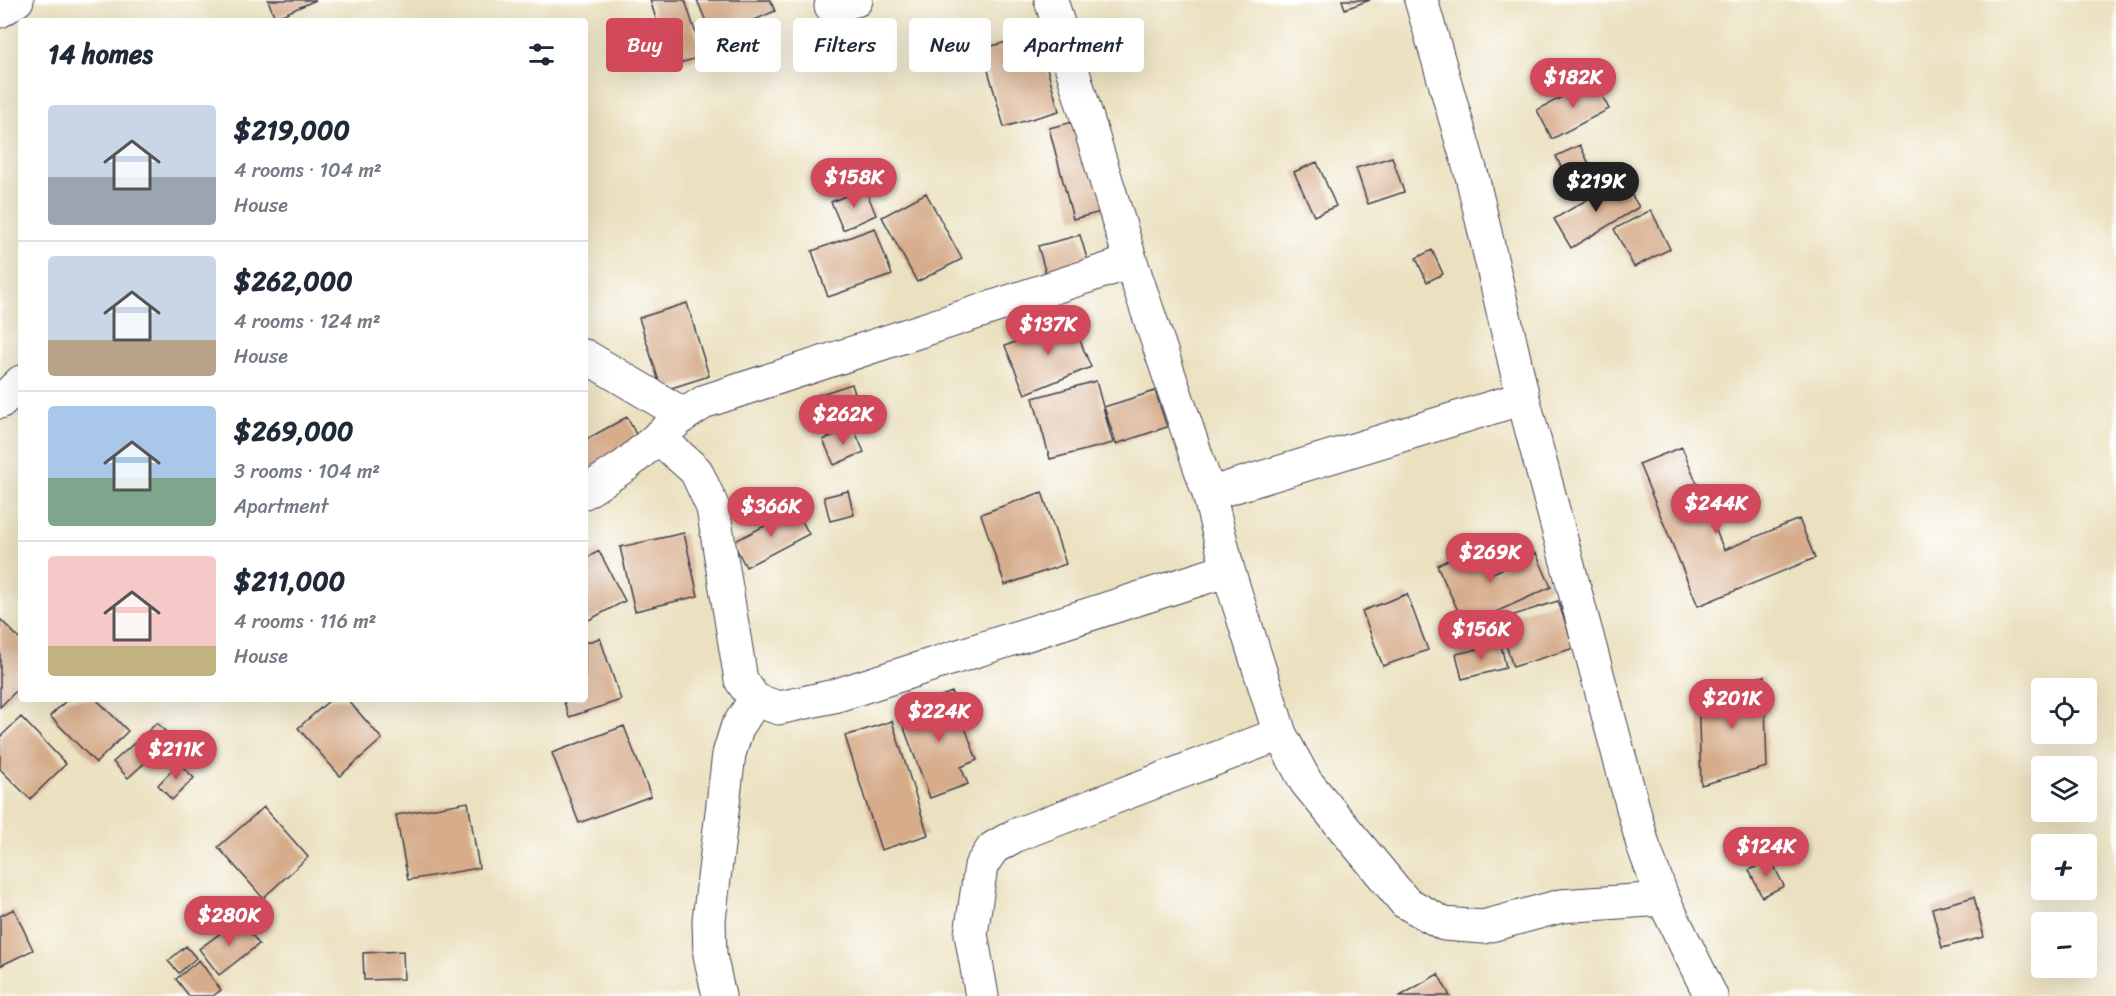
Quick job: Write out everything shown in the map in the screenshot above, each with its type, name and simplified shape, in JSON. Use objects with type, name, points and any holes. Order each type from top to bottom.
[{"type":"street","points":[[0,11],[17,0]]},
{"type":"street","points":[[1051,0],[1131,262],[1209,494],[1228,570],[1280,734],[1306,782],[1405,902],[1444,924],[1483,927],[1561,906],[1664,899]]},
{"type":"street","points":[[1421,0],[1472,176],[1523,398],[1643,845],[1664,899],[1711,996]]},
{"type":"street","points":[[588,490],[626,465],[684,415],[706,401],[1131,262]]},
{"type":"street","points":[[588,358],[684,415]]},
{"type":"street","points":[[0,402],[18,385]]},
{"type":"street","points":[[1209,494],[1523,398]]},
{"type":"street","points":[[658,437],[696,471],[713,508],[741,680],[755,700],[779,708],[834,696],[1228,570]]},
{"type":"street","points":[[719,996],[710,955],[709,920],[729,754],[737,728],[755,700]]},
{"type":"street","points":[[982,996],[971,934],[981,866],[993,848],[1016,835],[1280,734]]},
{"type":"building","points":[[268,0],[316,0],[275,18]]},
{"type":"building","points":[[650,0],[685,0],[695,31],[695,58],[683,62],[683,18],[656,18]]},
{"type":"building","points":[[697,0],[770,0],[775,11],[759,18],[705,18]]},
{"type":"building","points":[[1342,0],[1370,0],[1345,9]]},
{"type":"building","points":[[1003,43],[1003,72],[1048,72],[1059,111],[1004,127],[988,72],[991,72],[991,46]]},
{"type":"building","points":[[1594,80],[1609,109],[1552,139],[1537,110]]},
{"type":"building","points":[[1081,120],[1105,211],[1073,219],[1049,128]]},
{"type":"building","points":[[1580,145],[1598,183],[1574,195],[1556,156]]},
{"type":"building","points":[[1392,157],[1404,192],[1368,204],[1356,168]]},
{"type":"building","points":[[1317,162],[1336,206],[1314,216],[1294,172]]},
{"type":"building","points":[[1622,179],[1639,207],[1571,248],[1554,219]]},
{"type":"building","points":[[865,188],[876,215],[843,230],[831,202]]},
{"type":"building","points":[[926,193],[962,259],[917,282],[882,217]]},
{"type":"building","points":[[1651,210],[1670,249],[1634,267],[1614,229]]},
{"type":"building","points":[[875,228],[892,275],[828,297],[812,251]]},
{"type":"building","points":[[1080,235],[1088,262],[1046,274],[1038,246]]},
{"type":"building","points":[[1432,250],[1443,274],[1427,282],[1416,258]]},
{"type":"building","points":[[687,303],[709,376],[662,391],[639,318]]},
{"type":"building","points":[[1071,319],[1091,367],[1025,394],[1005,346]]},
{"type":"building","points":[[1096,381],[1113,443],[1050,459],[1033,398]]},
{"type":"building","points":[[852,384],[864,423],[827,434],[815,396]]},
{"type":"building","points":[[1155,391],[1167,427],[1116,444],[1104,407]]},
{"type":"building","points":[[627,417],[641,444],[588,470],[588,438]]},
{"type":"building","points":[[853,427],[864,452],[834,465],[823,440]]},
{"type":"building","points":[[1682,447],[1724,550],[1799,519],[1815,558],[1698,606],[1639,464]]},
{"type":"building","points":[[848,491],[854,515],[830,521],[824,497]]},
{"type":"building","points":[[1042,492],[1066,564],[1005,585],[981,514]]},
{"type":"building","points":[[796,510],[809,534],[746,567],[733,542]]},
{"type":"building","points":[[684,533],[698,596],[635,611],[620,547]]},
{"type":"building","points":[[1478,546],[1491,574],[1536,553],[1551,587],[1465,626],[1437,565]]},
{"type":"building","points":[[599,551],[625,601],[588,620],[588,557]]},
{"type":"building","points":[[1407,594],[1428,650],[1383,666],[1362,611]]},
{"type":"building","points":[[1558,601],[1574,648],[1513,667],[1498,620]]},
{"type":"building","points":[[0,619],[18,637],[18,689],[0,707]]},
{"type":"building","points":[[600,638],[621,700],[569,717],[564,702],[588,702],[588,642]]},
{"type":"building","points":[[1501,644],[1506,668],[1462,679],[1456,654]]},
{"type":"building","points":[[1764,676],[1767,767],[1701,785],[1698,693]]},
{"type":"building","points":[[952,692],[977,760],[961,767],[968,784],[930,798],[898,712]]},
{"type":"building","points":[[65,702],[99,702],[128,731],[96,763],[50,716]]},
{"type":"building","points":[[328,702],[350,702],[382,739],[340,776],[298,728]]},
{"type":"building","points":[[21,717],[66,764],[30,799],[0,769],[0,737]]},
{"type":"building","points":[[892,721],[928,835],[881,850],[845,736]]},
{"type":"building","points":[[157,723],[172,738],[128,778],[113,762]]},
{"type":"building","points":[[624,726],[651,796],[579,823],[552,753]]},
{"type":"building","points":[[179,763],[194,778],[172,800],[158,785]]},
{"type":"building","points":[[468,802],[479,868],[408,880],[396,815]]},
{"type":"building","points":[[264,807],[308,857],[263,898],[218,847]]},
{"type":"building","points":[[1771,860],[1784,886],[1762,897],[1749,870]]},
{"type":"building","points":[[1974,897],[1984,937],[1942,948],[1932,908]]},
{"type":"building","points":[[14,909],[33,950],[0,966],[0,916]]},
{"type":"building","points":[[240,919],[259,944],[219,975],[199,949]]},
{"type":"building","points":[[186,946],[196,958],[179,973],[168,961]]},
{"type":"building","points":[[403,951],[404,979],[364,980],[363,953]]},
{"type":"building","points":[[199,960],[221,990],[213,996],[189,996],[176,979]]},
{"type":"building","points":[[1438,974],[1450,996],[1400,996]]}]
